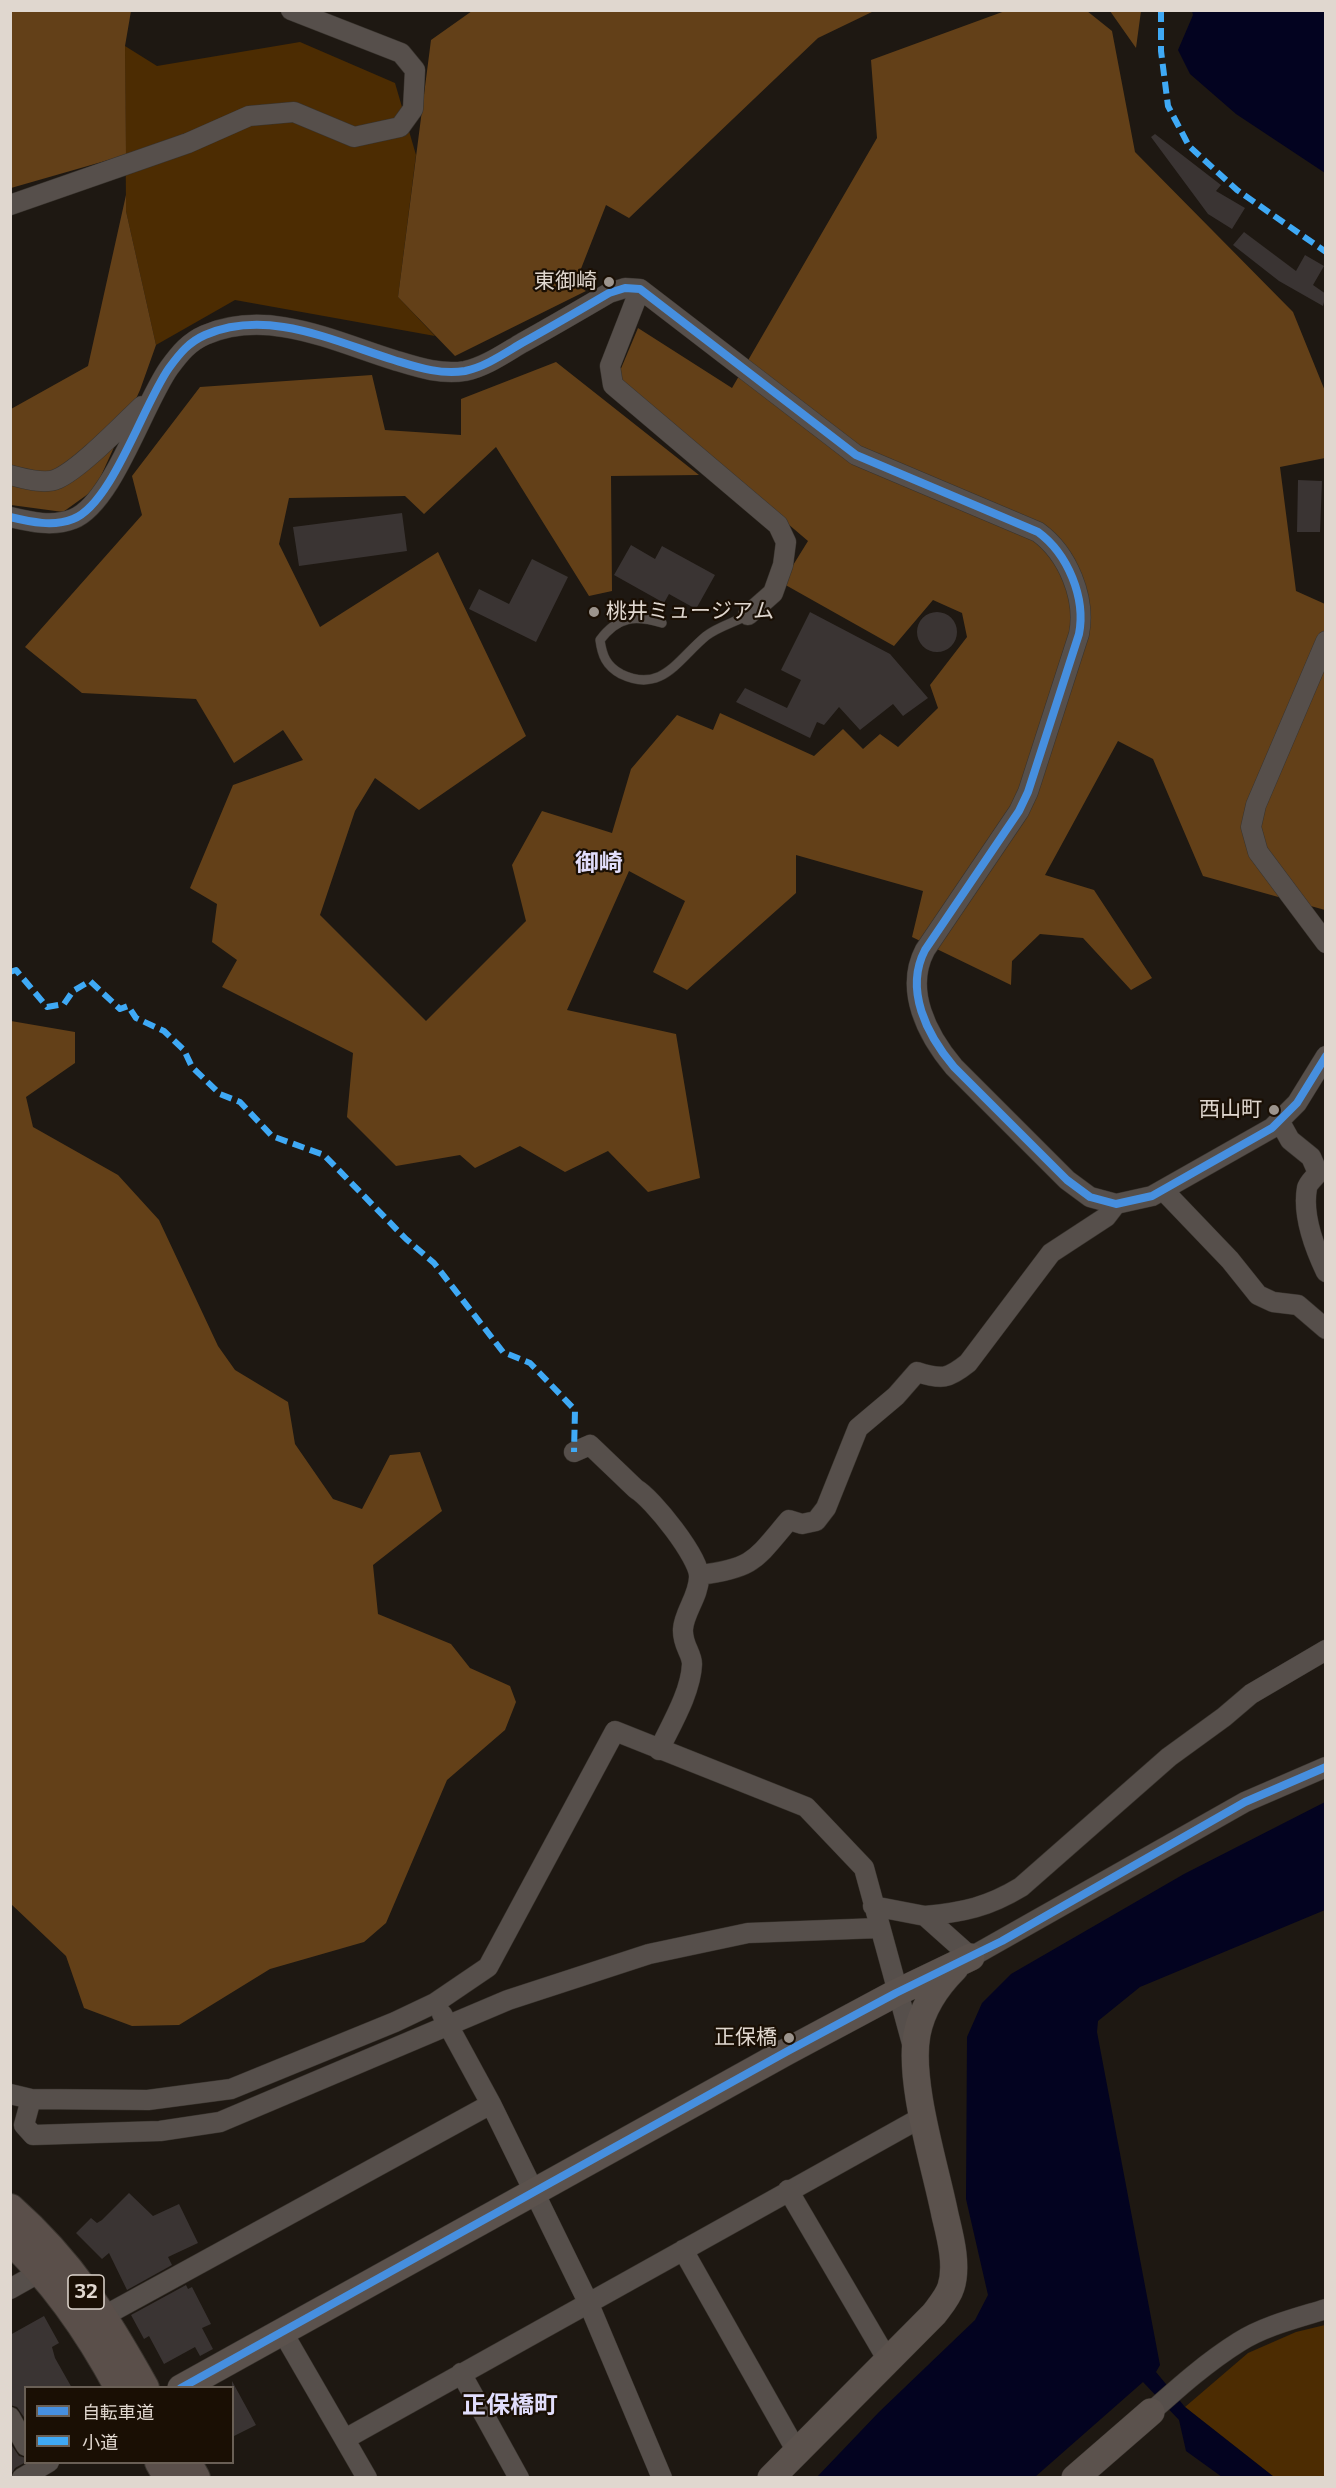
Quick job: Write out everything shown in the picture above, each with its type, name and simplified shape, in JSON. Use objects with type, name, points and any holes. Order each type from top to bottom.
[{"type":"main road","name":"32","points":[[10,2209],[60,2258],[104,2316],[143,2386]]},
{"type":"main road","name":"32","points":[[10,2239],[42,2271],[88,2330],[119,2386]]},
{"type":"main road","points":[[161,2464],[169,2478]]},
{"type":"main road","points":[[187,2464],[195,2478]]},
{"type":"street","points":[[10,205],[188,142],[249,116],[294,112],[354,137],[400,127],[413,109],[415,70],[401,53],[291,10]]},
{"type":"street","points":[[10,517],[49,524],[75,518],[96,502],[115,472],[148,401],[174,361],[193,340],[243,324],[286,327],[423,369],[466,371],[505,353],[609,293],[625,288],[640,289],[856,455],[1038,532],[1053,546],[1065,564],[1078,596],[1082,619],[1028,792],[1019,811],[925,950],[916,971],[916,986],[929,1030],[938,1048],[954,1067],[1066,1180],[1090,1197],[1116,1204],[1141,1200],[1163,1190],[1263,1135],[1280,1122],[1296,1103],[1326,1056]]},
{"type":"street","points":[[640,289],[610,366],[613,385],[778,525],[786,542],[783,565],[773,593],[748,615]]},
{"type":"street","points":[[10,475],[29,479],[55,480],[85,458],[148,401]]},
{"type":"street","points":[[1326,641],[1256,805],[1251,827],[1258,852],[1326,943]]},
{"type":"street","points":[[1280,1122],[1290,1140],[1311,1157],[1318,1173],[1307,1186],[1308,1214],[1317,1252],[1326,1272]]},
{"type":"street","points":[[1163,1190],[1230,1260],[1258,1295],[1273,1302],[1298,1305],[1324,1322]]},
{"type":"street","points":[[700,1575],[729,1571],[752,1562],[789,1520],[802,1524],[816,1521],[826,1508],[858,1428],[896,1396],[917,1372],[933,1377],[950,1377],[968,1363],[1051,1253],[1106,1217],[1116,1204]]},
{"type":"street","points":[[574,1452],[590,1445],[636,1489],[645,1494],[660,1510],[689,1552],[700,1575],[694,1601],[683,1626],[683,1644],[692,1663],[682,1703],[659,1750]]},
{"type":"street","points":[[873,1906],[925,1916],[974,1909],[993,1903],[1021,1887],[1168,1757],[1224,1718],[1251,1694],[1326,1650]]},
{"type":"street","points":[[10,2094],[31,2098],[148,2100],[231,2089],[395,2022],[435,2003],[488,1967],[615,1731],[806,1807],[864,1868],[896,1993],[915,2054],[924,2116],[950,2236],[952,2286],[934,2314],[796,2450],[771,2478]]},
{"type":"street","points":[[185,2386],[534,2190],[896,1993],[971,1957],[1245,1802],[1326,1767]]},
{"type":"street","points":[[925,1916],[971,1957]]},
{"type":"street","points":[[31,2098],[24,2125],[33,2135],[160,2131],[220,2122],[508,2000],[650,1954],[748,1933],[879,1928]]},
{"type":"street","points":[[915,2054],[917,2035],[927,2005],[944,1979],[971,1957]]},
{"type":"street","points":[[435,2003],[491,2104],[588,2302],[662,2478]]},
{"type":"street","points":[[104,2316],[491,2104]]},
{"type":"street","points":[[345,2439],[924,2116]]},
{"type":"street","points":[[788,2190],[887,2359]]},
{"type":"street","points":[[683,2250],[796,2450]]},
{"type":"street","points":[[10,2289],[42,2271]]},
{"type":"street","points":[[1075,2478],[1184,2382],[1240,2341],[1296,2318],[1326,2309]]},
{"type":"street","points":[[282,2331],[367,2478]]},
{"type":"street","points":[[461,2373],[519,2478]]},
{"type":"street","points":[[10,2417],[24,2442]]},
{"type":"lane","points":[[662,623],[643,617],[625,618],[608,630],[600,640],[602,656],[616,671],[636,681],[656,678],[680,663],[707,635],[748,615]]},
{"type":"shaded area","points":[[11,11],[131,11],[125,46],[126,155],[11,188]]},
{"type":"shaded area","points":[[472,11],[874,11],[818,38],[629,218],[606,205],[575,284],[586,291],[455,356],[398,297],[431,40]]},
{"type":"shaded area","points":[[1005,11],[1087,11],[1112,31],[1135,152],[1293,312],[1325,391],[1325,458],[1280,467],[1296,591],[1325,604],[1325,910],[1203,876],[1153,759],[1118,741],[1045,875],[1094,890],[1152,978],[1131,990],[1083,938],[1040,934],[1012,961],[1011,985],[912,937],[923,891],[796,855],[796,893],[687,990],[653,972],[685,901],[629,871],[567,1010],[676,1034],[700,1178],[648,1192],[608,1151],[565,1172],[520,1146],[475,1168],[460,1155],[396,1166],[347,1117],[353,1053],[222,987],[237,960],[212,942],[217,904],[190,888],[233,785],[303,760],[283,730],[234,763],[196,699],[82,693],[25,647],[142,515],[132,476],[200,387],[372,375],[385,430],[461,435],[461,399],[556,362],[699,475],[611,476],[612,591],[589,596],[496,447],[424,514],[405,496],[289,498],[279,544],[320,627],[438,552],[526,736],[419,810],[375,778],[355,811],[320,915],[426,1021],[526,921],[512,865],[542,811],[612,833],[631,769],[677,715],[713,730],[720,713],[814,756],[843,729],[863,749],[880,734],[898,747],[938,708],[930,685],[967,637],[962,613],[933,600],[894,646],[782,583],[808,541],[617,378],[638,328],[732,388],[877,138],[871,60]]},
{"type":"shaded area","points":[[1110,11],[1141,11],[1136,48]]},
{"type":"shaded area","points":[[300,42],[395,83],[416,155],[398,297],[435,336],[235,300],[156,345],[126,211],[125,46],[157,66]]},
{"type":"shaded area","points":[[126,195],[126,211],[156,345],[140,390],[95,489],[63,512],[11,505],[11,409],[88,366]]},
{"type":"shaded area","points":[[11,1021],[75,1032],[75,1063],[26,1097],[33,1127],[118,1175],[159,1220],[218,1346],[235,1370],[288,1402],[295,1444],[333,1499],[362,1509],[390,1455],[420,1452],[442,1511],[373,1565],[378,1614],[451,1644],[470,1668],[510,1686],[516,1702],[505,1730],[447,1780],[386,1923],[364,1942],[270,1969],[179,2025],[132,2026],[84,2008],[66,1956],[11,1904]]},
{"type":"shaded area","points":[[1325,2325],[1325,2477],[1274,2477],[1185,2407],[1248,2353],[1296,2332]]},
{"type":"water","points":[[1192,11],[1325,11],[1325,173],[1236,114],[1190,74],[1178,50],[1193,15]]},
{"type":"water","points":[[1325,1802],[1325,1910],[1140,1987],[1098,2021],[1097,2032],[1160,2365],[1156,2372],[1185,2407],[1274,2477],[1222,2477],[1186,2451],[1179,2420],[1143,2382],[1035,2477],[816,2478],[879,2412],[975,2320],[988,2295],[966,2199],[967,2037],[982,2003],[1011,1974],[1184,1874]]},
{"type":"building","points":[[1155,134],[1221,185],[1216,191],[1245,208],[1232,229],[1208,214],[1151,137]]},
{"type":"building","points":[[1244,232],[1296,271],[1305,255],[1324,266],[1313,285],[1326,294],[1323,306],[1279,281],[1233,245]]},
{"type":"building","points":[[1298,480],[1322,481],[1320,532],[1297,532]]},
{"type":"building","points":[[402,513],[407,551],[299,566],[293,527]]},
{"type":"building","points":[[631,545],[655,559],[662,546],[715,575],[696,609],[669,594],[664,603],[614,575]]},
{"type":"building","points":[[532,559],[568,577],[536,642],[469,609],[479,589],[509,604]]},
{"type":"building","points":[[810,612],[890,654],[928,698],[903,716],[893,704],[860,730],[839,707],[824,725],[817,722],[810,738],[736,702],[745,688],[787,708],[801,680],[781,670]]},
{"type":"building","points":[[937,612],[951,618],[957,632],[951,646],[937,652],[923,646],[917,632],[923,618]]},
{"type":"building","points":[[129,2193],[153,2216],[179,2204],[198,2243],[168,2257],[172,2265],[127,2290],[109,2253],[102,2259],[76,2233],[91,2218],[97,2223],[102,2220]]},
{"type":"building","points":[[186,2285],[188,2289],[192,2287],[211,2324],[202,2328],[213,2349],[200,2356],[195,2347],[164,2364],[149,2336],[144,2339],[131,2315]]},
{"type":"building","points":[[44,2316],[59,2343],[52,2347],[55,2358],[71,2386],[24,2386],[24,2417],[17,2407],[10,2405],[10,2335]]},
{"type":"building","points":[[232,2381],[256,2425],[234,2436],[234,2386],[232,2386]]},
{"type":"building","points":[[10,2443],[19,2456],[24,2457],[24,2463],[15,2468],[10,2476]]},
{"type":"marked path","points":[[1161,10],[1161,51],[1168,106],[1189,146],[1237,190],[1326,252]]},
{"type":"marked path","points":[[10,972],[16,970],[47,1007],[64,1004],[73,991],[90,981],[120,1009],[128,1006],[136,1018],[164,1031],[184,1050],[192,1067],[220,1094],[240,1102],[272,1136],[324,1155],[406,1239],[434,1263],[503,1352],[530,1363],[575,1410],[574,1452]]},
{"type":"cycle path","points":[[10,517],[34,522],[58,523],[73,519],[87,510],[114,474],[169,368],[185,348],[205,335],[229,328],[253,325],[276,326],[300,330],[420,368],[456,372],[465,371],[495,359],[609,293],[625,288],[640,289],[856,455],[1038,532],[1058,552],[1072,578],[1080,606],[1079,634],[1028,792],[1019,811],[925,950],[919,965],[917,981],[921,1012],[935,1041],[954,1067],[1067,1180],[1090,1197],[1116,1204],[1152,1196],[1272,1128],[1297,1103],[1326,1056]]},
{"type":"cycle path","points":[[185,2386],[786,2052],[896,1993],[1002,1941],[1245,1802],[1326,1767]]},
{"type":"place","name":"東御崎","points":[[609,282]]},
{"type":"place","name":"桃井ミュージアム","points":[[594,612]]},
{"type":"place","name":"西山町","points":[[1274,1110]]},
{"type":"place","name":"正保橋","points":[[789,2038]]},
{"type":"district","name":"御崎","points":[[599,864]]},
{"type":"district","name":"正保橋町","points":[[510,2406]]}]
